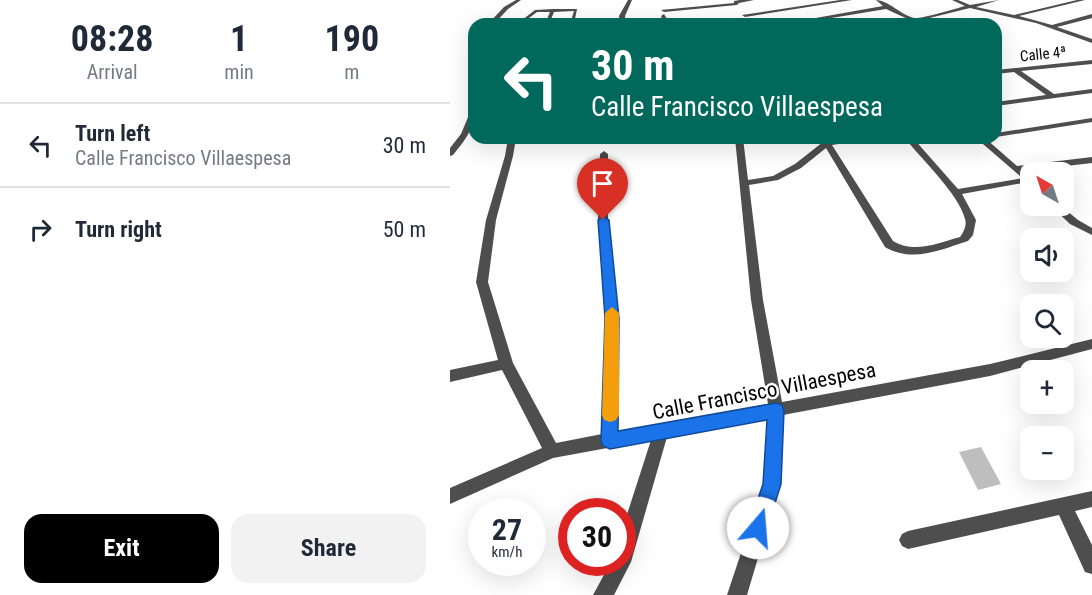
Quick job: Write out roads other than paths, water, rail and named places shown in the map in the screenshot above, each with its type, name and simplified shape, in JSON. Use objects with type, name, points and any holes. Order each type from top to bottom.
[{"type":"street","points":[[497,18],[506,8],[519,0]]},
{"type":"street","points":[[622,18],[630,0]]},
{"type":"street","points":[[665,18],[664,13],[752,0]]},
{"type":"street","points":[[745,15],[850,0]]},
{"type":"street","points":[[878,0],[887,8],[910,18]]},
{"type":"street","points":[[954,0],[971,7],[1052,27],[1092,41]]},
{"type":"street","points":[[924,18],[997,0]]},
{"type":"street","points":[[1011,17],[1076,0],[1084,2]]},
{"type":"street","points":[[736,2],[747,18]]},
{"type":"street","points":[[823,18],[887,8]]},
{"type":"street","points":[[1052,27],[1092,16]]},
{"type":"street","name":"Calle 4ª","points":[[1002,71],[1092,62]]},
{"type":"street","points":[[1015,70],[1052,96]]},
{"type":"street","points":[[1002,103],[1092,91]]},
{"type":"street","points":[[1002,134],[1092,120]]},
{"type":"street","points":[[450,153],[468,137]]},
{"type":"street","points":[[511,144],[491,220],[482,282],[506,364],[552,451]]},
{"type":"street","points":[[737,595],[772,484],[776,411],[757,300],[740,144]]},
{"type":"street","points":[[745,183],[775,178],[798,166],[821,144]]},
{"type":"street","points":[[827,144],[889,244],[901,252],[910,252],[964,239],[968,235],[971,220],[956,192],[914,144]]},
{"type":"street","points":[[987,144],[1020,172]]},
{"type":"street","points":[[604,154],[603,220],[612,318],[610,441]]},
{"type":"street","points":[[1016,169],[1092,160]]},
{"type":"street","points":[[956,192],[1020,181]]},
{"type":"street","points":[[1067,216],[1092,232]]},
{"type":"street","name":"Calle Francisco Villaespesa","points":[[450,496],[552,451],[990,370],[1092,344]]},
{"type":"street","points":[[450,376],[506,364]]},
{"type":"street","points":[[636,515],[661,432]]},
{"type":"street","points":[[908,540],[1092,499]]},
{"type":"street","points":[[1064,506],[1092,565]]},
{"type":"street","points":[[603,595],[614,576]]},
{"type":"lane","points":[[550,18],[553,10]]},
{"type":"lane","points":[[527,18],[536,11],[576,10],[574,18]]}]
